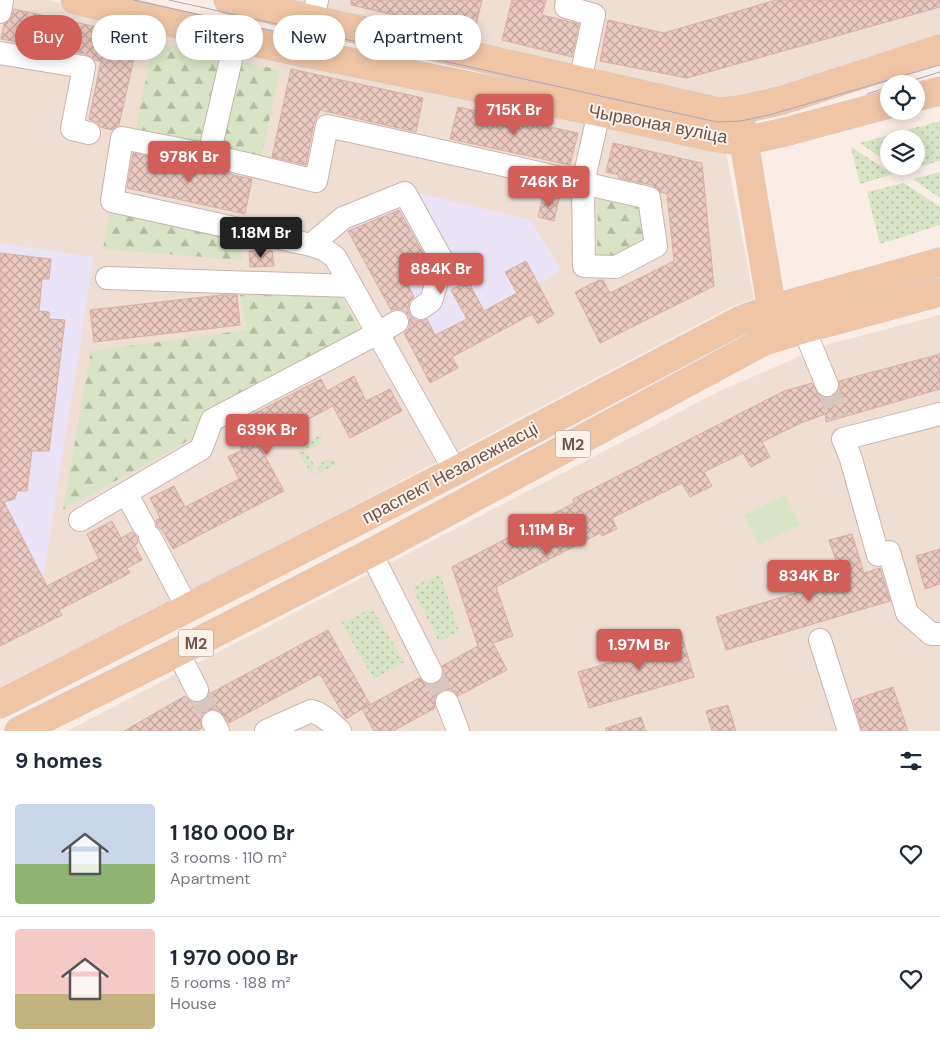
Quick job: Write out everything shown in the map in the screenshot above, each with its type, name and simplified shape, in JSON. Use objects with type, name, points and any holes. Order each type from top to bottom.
[{"type":"main road","name":"Чырвоная вуліца","points":[[75,0],[135,7],[176,20]]},
{"type":"main road","name":"Чырвоная вуліца","points":[[228,0],[316,10],[580,81],[719,112],[739,110],[783,100],[940,49]]},
{"type":"main road","name":"Чырвоная вуліца","points":[[342,60],[712,137],[744,141],[880,106]]},
{"type":"main road","points":[[925,95],[940,91]]},
{"type":"main road","points":[[739,110],[776,338]]},
{"type":"main road","name":"праспект Незалежнасці","points":[[0,704],[455,471],[741,320],[772,309],[940,262]]},
{"type":"main road","name":"праспект Незалежнасці","points":[[19,731],[371,553],[764,341],[940,292]]},
{"type":"street","points":[[0,12],[2,0]]},
{"type":"street","points":[[567,0],[566,7],[599,8],[580,81]]},
{"type":"street","points":[[0,53],[84,67],[72,129],[89,134]]},
{"type":"street","points":[[209,155],[231,60]]},
{"type":"street","points":[[455,471],[335,257],[325,250],[311,245],[112,201],[122,138],[209,155],[316,182],[327,126],[583,183],[599,112]]},
{"type":"street","points":[[311,245],[343,218],[405,193],[443,262],[431,301],[421,308]]},
{"type":"street","points":[[107,278],[352,286]]},
{"type":"street","points":[[80,520],[201,449],[212,420],[398,322]]},
{"type":"street","points":[[804,329],[827,385]]},
{"type":"street","points":[[940,414],[843,439],[883,553],[907,613],[931,634],[940,634]]},
{"type":"street","points":[[126,493],[188,609]]},
{"type":"street","points":[[371,553],[431,672]]},
{"type":"street","points":[[820,640],[849,731]]},
{"type":"street","points":[[178,652],[197,690]]},
{"type":"street","points":[[447,702],[458,731]]},
{"type":"street","points":[[266,731],[310,712],[318,713],[331,729]]},
{"type":"shaded area","points":[[0,0],[47,0],[114,15],[92,15],[92,60],[166,60],[166,27],[176,29],[176,60],[263,60],[263,48],[273,51],[273,60],[315,60],[726,152],[754,299],[731,307],[211,581],[0,687]]},
{"type":"shaded area","points":[[245,0],[940,0],[940,36],[784,85],[714,100],[481,50],[481,15],[355,15],[355,23],[345,21],[345,15],[315,15]]},
{"type":"shaded area","points":[[402,189],[531,220],[561,270],[538,284],[554,314],[538,324],[532,314],[453,357],[458,368],[430,383],[346,226]]},
{"type":"shaded area","points":[[0,243],[94,257],[43,578],[62,615],[0,646]]},
{"type":"shaded area","points":[[940,315],[940,731],[67,731],[720,391],[826,345]]},
{"type":"green space","points":[[166,45],[176,47],[176,60],[235,60],[280,70],[261,158],[135,131],[150,60],[166,60]]},
{"type":"green space","points":[[940,121],[940,161],[925,165],[925,130],[907,130]]},
{"type":"green space","points":[[880,138],[880,157],[860,143]]},
{"type":"green space","points":[[851,147],[880,166],[880,175],[890,175],[860,184]]},
{"type":"green space","points":[[940,172],[940,198],[913,179]]},
{"type":"green space","points":[[904,183],[940,207],[940,225],[880,244],[867,192]]},
{"type":"green space","points":[[598,191],[643,200],[650,243],[615,261],[597,260]]},
{"type":"green space","points":[[110,209],[244,238],[242,260],[103,249]]},
{"type":"green space","points":[[339,293],[361,331],[205,410],[193,438],[63,510],[91,351],[247,330],[240,295]]},
{"type":"green space","points":[[323,434],[320,445],[311,449],[298,446]]},
{"type":"green space","points":[[298,451],[307,453],[314,465],[311,474]]},
{"type":"green space","points":[[329,459],[339,463],[316,475],[319,464]]},
{"type":"green space","points":[[785,495],[800,525],[759,545],[744,515]]},
{"type":"green space","points":[[440,574],[459,631],[439,642],[412,587]]},
{"type":"green space","points":[[372,608],[404,662],[374,679],[341,623]]},
{"type":"building","points":[[351,0],[482,0],[478,15],[395,15],[351,5]]},
{"type":"building","points":[[512,0],[546,0],[542,15],[579,24],[572,57],[502,40]]},
{"type":"building","points":[[776,0],[940,0],[940,7],[687,78],[600,61],[608,20],[664,33]]},
{"type":"building","points":[[14,9],[42,15],[15,15],[15,41],[1,39],[4,24],[10,20]]},
{"type":"building","points":[[82,24],[92,26],[92,58],[82,53]]},
{"type":"building","points":[[94,60],[134,60],[119,125],[112,130],[100,127],[98,123],[89,119],[101,61]]},
{"type":"building","points":[[291,69],[423,98],[416,132],[320,110],[314,123],[306,165],[272,157]]},
{"type":"building","points":[[458,107],[578,133],[570,165],[450,139]]},
{"type":"building","points":[[613,143],[702,163],[714,286],[600,343],[575,292],[599,280],[603,280],[610,293],[674,261],[667,194],[660,192],[652,185],[618,178],[619,175],[606,172]]},
{"type":"building","points":[[133,153],[252,179],[245,214],[127,188]]},
{"type":"building","points":[[543,195],[559,198],[554,221],[538,217]]},
{"type":"building","points":[[399,210],[429,263],[427,269],[406,280],[414,297],[409,302],[408,310],[415,320],[422,321],[427,319],[435,335],[467,319],[451,290],[468,281],[484,311],[517,293],[505,272],[526,261],[554,314],[538,324],[532,314],[452,357],[458,368],[430,383],[404,333],[409,328],[409,316],[403,310],[391,310],[348,231]]},
{"type":"building","points":[[272,250],[274,266],[250,267],[249,251]]},
{"type":"building","points":[[0,253],[51,259],[49,279],[42,279],[39,311],[49,312],[49,319],[65,320],[49,451],[32,451],[27,491],[17,491],[15,499],[4,502],[47,586],[99,559],[87,534],[112,521],[121,538],[132,532],[137,537],[138,543],[135,545],[142,560],[127,568],[130,573],[59,610],[62,615],[0,646]]},
{"type":"building","points":[[221,295],[237,295],[240,325],[94,342],[90,310]]},
{"type":"building","points":[[940,354],[940,389],[826,422],[825,414],[801,423],[762,442],[770,457],[751,467],[743,453],[704,472],[712,486],[690,497],[682,483],[612,518],[617,529],[602,536],[600,533],[496,587],[513,636],[493,643],[507,670],[458,696],[450,689],[442,690],[434,699],[435,708],[393,731],[374,731],[362,709],[346,719],[320,674],[229,723],[220,711],[213,709],[206,711],[202,715],[200,721],[202,728],[197,731],[124,731],[185,696],[190,701],[202,702],[209,694],[328,630],[370,704],[364,708],[419,678],[424,683],[436,684],[442,680],[444,673],[442,666],[478,646],[452,567],[574,503],[573,499],[784,391],[812,383],[819,396],[832,397],[838,393],[839,381]]},
{"type":"building","points":[[354,376],[366,401],[390,389],[402,411],[350,438],[333,406],[259,445],[284,491],[173,549],[163,531],[157,526],[156,520],[160,518],[150,498],[174,486],[185,507],[239,479],[228,457],[242,450],[230,426],[321,379],[327,391]]},
{"type":"building","points":[[852,534],[864,573],[880,568],[890,601],[726,650],[716,617],[842,579],[829,540]]},
{"type":"building","points":[[940,549],[940,584],[925,589],[916,556]]},
{"type":"building","points":[[680,629],[694,677],[589,708],[578,672],[653,650],[650,638]]},
{"type":"building","points":[[893,687],[908,731],[862,731],[853,700]]},
{"type":"building","points":[[728,705],[736,731],[712,731],[706,711]]},
{"type":"building","points":[[641,717],[646,731],[606,731],[606,728]]},
{"type":"tunnel","points":[[827,385],[838,418]]},
{"type":"tunnel","points":[[431,672],[447,702]]},
{"type":"tunnel","points":[[197,690],[213,722]]},
{"type":"tram line","points":[[133,0],[273,31]]},
{"type":"tram line","points":[[169,0],[717,122],[741,121],[769,115],[940,65]]},
{"type":"tram line","points":[[925,77],[940,72]]},
{"type":"tram line","points":[[867,94],[880,90]]}]
